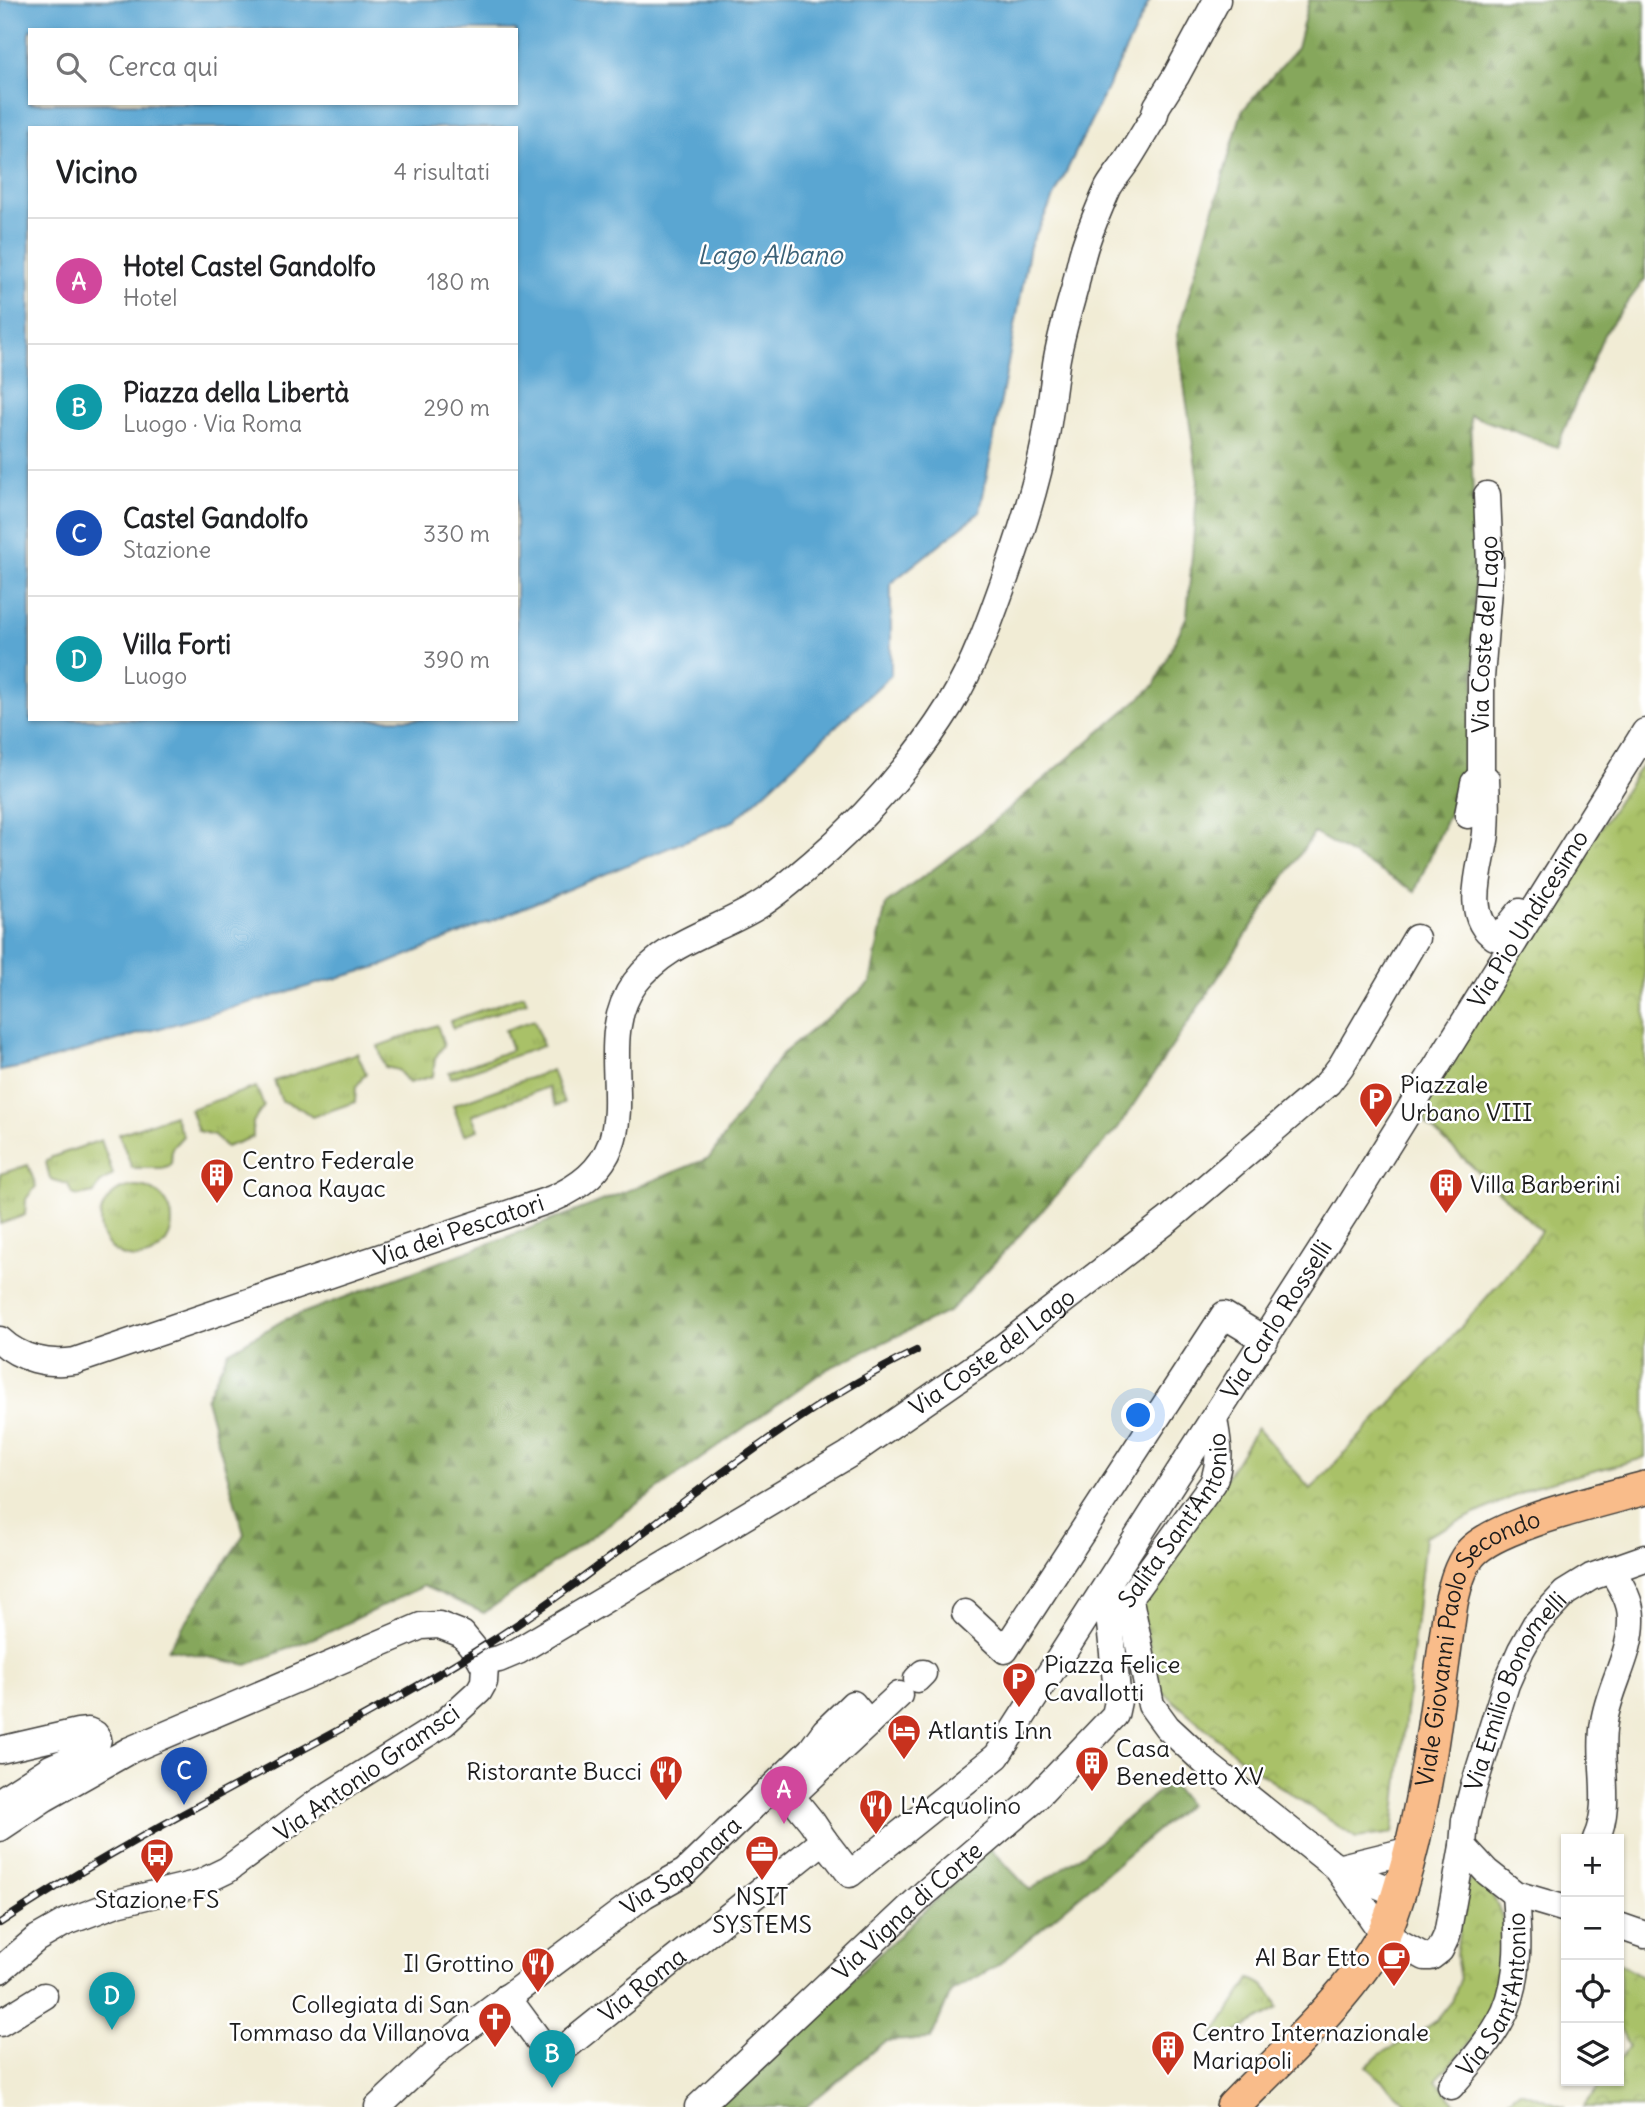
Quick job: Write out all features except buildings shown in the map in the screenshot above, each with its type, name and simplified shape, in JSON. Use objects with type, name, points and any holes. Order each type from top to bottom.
[{"type":"main road","name":"Viale Giovanni Paolo Secondo","points":[[1233,2107],[1340,1994],[1368,1959],[1383,1934],[1399,1894],[1411,1850],[1421,1805],[1451,1603],[1467,1559],[1487,1540],[1509,1529],[1645,1488]]},
{"type":"street","name":"Via dei Pescatori","points":[[0,1340],[13,1350],[37,1360],[59,1363],[75,1361],[552,1199],[573,1189],[592,1174],[604,1159],[614,1133],[618,1111],[618,1035],[625,1002],[634,985],[645,971],[675,946],[754,909],[834,845],[884,795],[919,751],[961,685],[986,634],[1025,524],[1046,434],[1056,380],[1056,364],[1085,246],[1109,187],[1154,117],[1157,106],[1217,0]]},
{"type":"street","name":"Via Coste del Lago","points":[[1468,815],[1474,783],[1481,776],[1481,678],[1490,564],[1487,495]]},
{"type":"street","name":"Via Pio Undicesimo","points":[[1362,1187],[1645,732]]},
{"type":"street","name":"Via Coste del Lago","points":[[1481,776],[1486,779],[1487,817],[1476,894],[1483,923],[1491,935],[1499,936],[1521,911],[1539,900]]},
{"type":"street","name":"Via Coste del Lago","points":[[483,1662],[517,1651],[848,1455],[998,1351],[1168,1220],[1328,1083],[1341,1066],[1416,938]]},
{"type":"street","name":"Via Carlo Rosselli","points":[[824,1840],[850,1874],[993,1760],[1362,1187]]},
{"type":"street","points":[[965,1613],[1005,1650],[1224,1315],[1265,1340]]},
{"type":"street","name":"Salita Sant'Antonio","points":[[1214,1419],[1221,1456],[1213,1483],[1129,1595],[1151,1705],[1167,1727],[1219,1775],[1337,1868],[1399,1894]]},
{"type":"street","name":"Via Emilio Bonomelli","points":[[1383,1934],[1425,1957],[1431,1957],[1440,1950],[1447,1935],[1465,1820],[1480,1764],[1506,1684],[1521,1650],[1535,1625],[1558,1598],[1581,1583],[1611,1569],[1645,1558]]},
{"type":"street","points":[[1597,1834],[1604,1810],[1601,1757],[1603,1724],[1631,1626],[1625,1593],[1611,1569]]},
{"type":"street","name":"Via Vigna di Corte","points":[[698,2107],[925,1893],[1033,1801],[1115,1715],[1118,1701],[1110,1624],[1129,1595]]},
{"type":"street","points":[[0,1828],[56,1791],[130,1750],[421,1626],[439,1625],[462,1634],[483,1662]]},
{"type":"street","name":"Via Antonio Gramsci","points":[[0,1970],[36,1939],[64,1923],[136,1897],[175,1891],[200,1883],[238,1863],[318,1802],[444,1723],[479,1691],[484,1682],[483,1662]]},
{"type":"street","points":[[824,1840],[791,1796],[913,1683]]},
{"type":"street","name":"Via Saponara","points":[[507,1997],[645,1895],[685,1872],[811,1750],[825,1731],[853,1704],[869,1723]]},
{"type":"street","points":[[0,1750],[78,1732],[88,1731],[98,1739],[96,1746],[90,1751],[51,1768],[0,1801]]},
{"type":"street","name":"Via Roma","points":[[507,1997],[552,2058],[824,1840]]},
{"type":"street","points":[[1463,1846],[1487,1872],[1515,1894],[1561,1908]]},
{"type":"street","points":[[1337,1868],[1411,1850]]},
{"type":"street","name":"Salita Sant'Antonio","points":[[1337,1868],[1383,1934]]},
{"type":"street","name":"Via Sant'Antonio","points":[[1451,2086],[1491,2034],[1508,2003],[1514,1983],[1517,1950],[1515,1894]]},
{"type":"street","points":[[1624,1928],[1645,1935]]},
{"type":"street","points":[[0,2023],[44,1996]]},
{"type":"street","points":[[378,2107],[444,2045],[507,1997]]},
{"type":"green space","points":[[1309,0],[1645,0],[1645,279],[1604,334],[1557,447],[1470,415],[1475,544],[1474,757],[1415,891],[1314,833],[1118,1128],[950,1311],[825,1370],[484,1613],[423,1586],[331,1631],[247,1665],[168,1649],[244,1534],[206,1399],[228,1352],[284,1320],[592,1205],[709,1158],[782,1054],[870,983],[886,904],[962,848],[1154,686],[1187,616],[1198,481],[1177,335],[1242,111],[1297,48]]},
{"type":"green space","points":[[1645,760],[1645,1458],[1538,1485],[1425,1537],[1393,1833],[1356,1838],[1250,1766],[1158,1688],[1139,1595],[1222,1484],[1257,1428],[1311,1489],[1440,1350],[1525,1254],[1541,1231],[1414,1112]]},
{"type":"green space","points":[[524,995],[527,1002],[453,1028],[450,1021]]},
{"type":"green space","points":[[534,1020],[543,1046],[451,1078],[449,1072],[512,1050],[505,1030]]},
{"type":"green space","points":[[437,1025],[444,1045],[435,1058],[433,1076],[409,1083],[398,1070],[385,1067],[378,1046]]},
{"type":"green space","points":[[357,1053],[366,1073],[356,1087],[355,1102],[312,1117],[300,1108],[282,1101],[274,1081]]},
{"type":"green space","points":[[552,1070],[564,1103],[556,1106],[548,1087],[472,1115],[478,1130],[464,1135],[453,1105]]},
{"type":"green space","points":[[256,1087],[264,1106],[253,1122],[253,1137],[226,1147],[214,1135],[198,1131],[190,1109]]},
{"type":"green space","points":[[174,1115],[183,1136],[172,1148],[171,1165],[162,1168],[132,1168],[119,1134]]},
{"type":"green space","points":[[101,1140],[113,1174],[100,1183],[94,1193],[78,1196],[72,1194],[68,1184],[50,1179],[46,1162],[52,1157]]},
{"type":"green space","points":[[28,1165],[36,1186],[26,1199],[25,1215],[0,1224],[0,1174]]},
{"type":"green space","points":[[136,1186],[156,1192],[166,1202],[172,1222],[166,1242],[156,1252],[136,1258],[116,1252],[106,1242],[100,1222],[106,1202],[116,1192]]},
{"type":"green space","points":[[1170,1782],[1188,1804],[998,1965],[951,1992],[931,2039],[885,2041],[806,2107],[711,2107],[770,2051],[829,2002],[990,1848],[1030,1890],[1086,1852]]},
{"type":"green space","points":[[1477,1878],[1496,1902],[1502,1919],[1503,1971],[1498,1997],[1484,2023],[1436,2080],[1456,2104],[1463,2107],[1411,2107],[1366,2067],[1379,2055],[1437,2020],[1452,2001],[1460,1980],[1456,1955],[1465,1885]]},
{"type":"green space","points":[[1624,1966],[1645,1979],[1645,2107],[1584,2107],[1599,2086],[1624,2086],[1624,2053],[1629,2046],[1624,2036]]},
{"type":"green space","points":[[1250,1979],[1268,1990],[1278,2009],[1212,2043],[1212,2038]]},
{"type":"green space","points":[[1520,2091],[1565,2107],[1492,2107],[1506,2102]]},
{"type":"water","name":"Lago Albano","points":[[0,0],[1150,0],[1030,246],[980,512],[891,583],[891,675],[734,821],[384,965],[0,1071]]},
{"type":"railway","points":[[0,1923],[117,1851],[358,1720],[476,1651],[532,1614],[800,1418],[857,1382],[916,1351]]},
{"type":"place","name":"Piazzale Urbano VIII","points":[[1376,1129]]},
{"type":"place","name":"Centro Federale Canoa Kayac","points":[[217,1205]]},
{"type":"place","name":"Villa Barberini","points":[[1446,1215]]},
{"type":"place","name":"Piazza Felice Cavallotti","points":[[1019,1709]]},
{"type":"place","name":"Atlantis Inn","points":[[904,1761]]},
{"type":"place","name":"Casa Benedetto XV","points":[[1092,1793]]},
{"type":"place","name":"Ristorante Bucci","points":[[666,1802]]},
{"type":"place","name":"Castel Gandolfo","points":[[184,1805]]},
{"type":"place","name":"Hotel Castel Gandolfo","points":[[784,1824]]},
{"type":"place","name":"L'Acquolino","points":[[876,1836]]},
{"type":"place","name":"NSIT SYSTEMS","points":[[762,1882]]},
{"type":"place","name":"Stazione FS","points":[[157,1885]]},
{"type":"place","name":"Al Bar Etto","points":[[1394,1988]]},
{"type":"place","name":"Il Grottino","points":[[538,1994]]},
{"type":"place","name":"Villa Forti","points":[[112,2030]]},
{"type":"place","name":"Collegiata di San Tommaso da Villanova","points":[[495,2049]]},
{"type":"place","name":"Centro Internazionale Mariapoli","points":[[1168,2077]]},
{"type":"place","name":"Piazza della Libertà","points":[[552,2088]]}]
